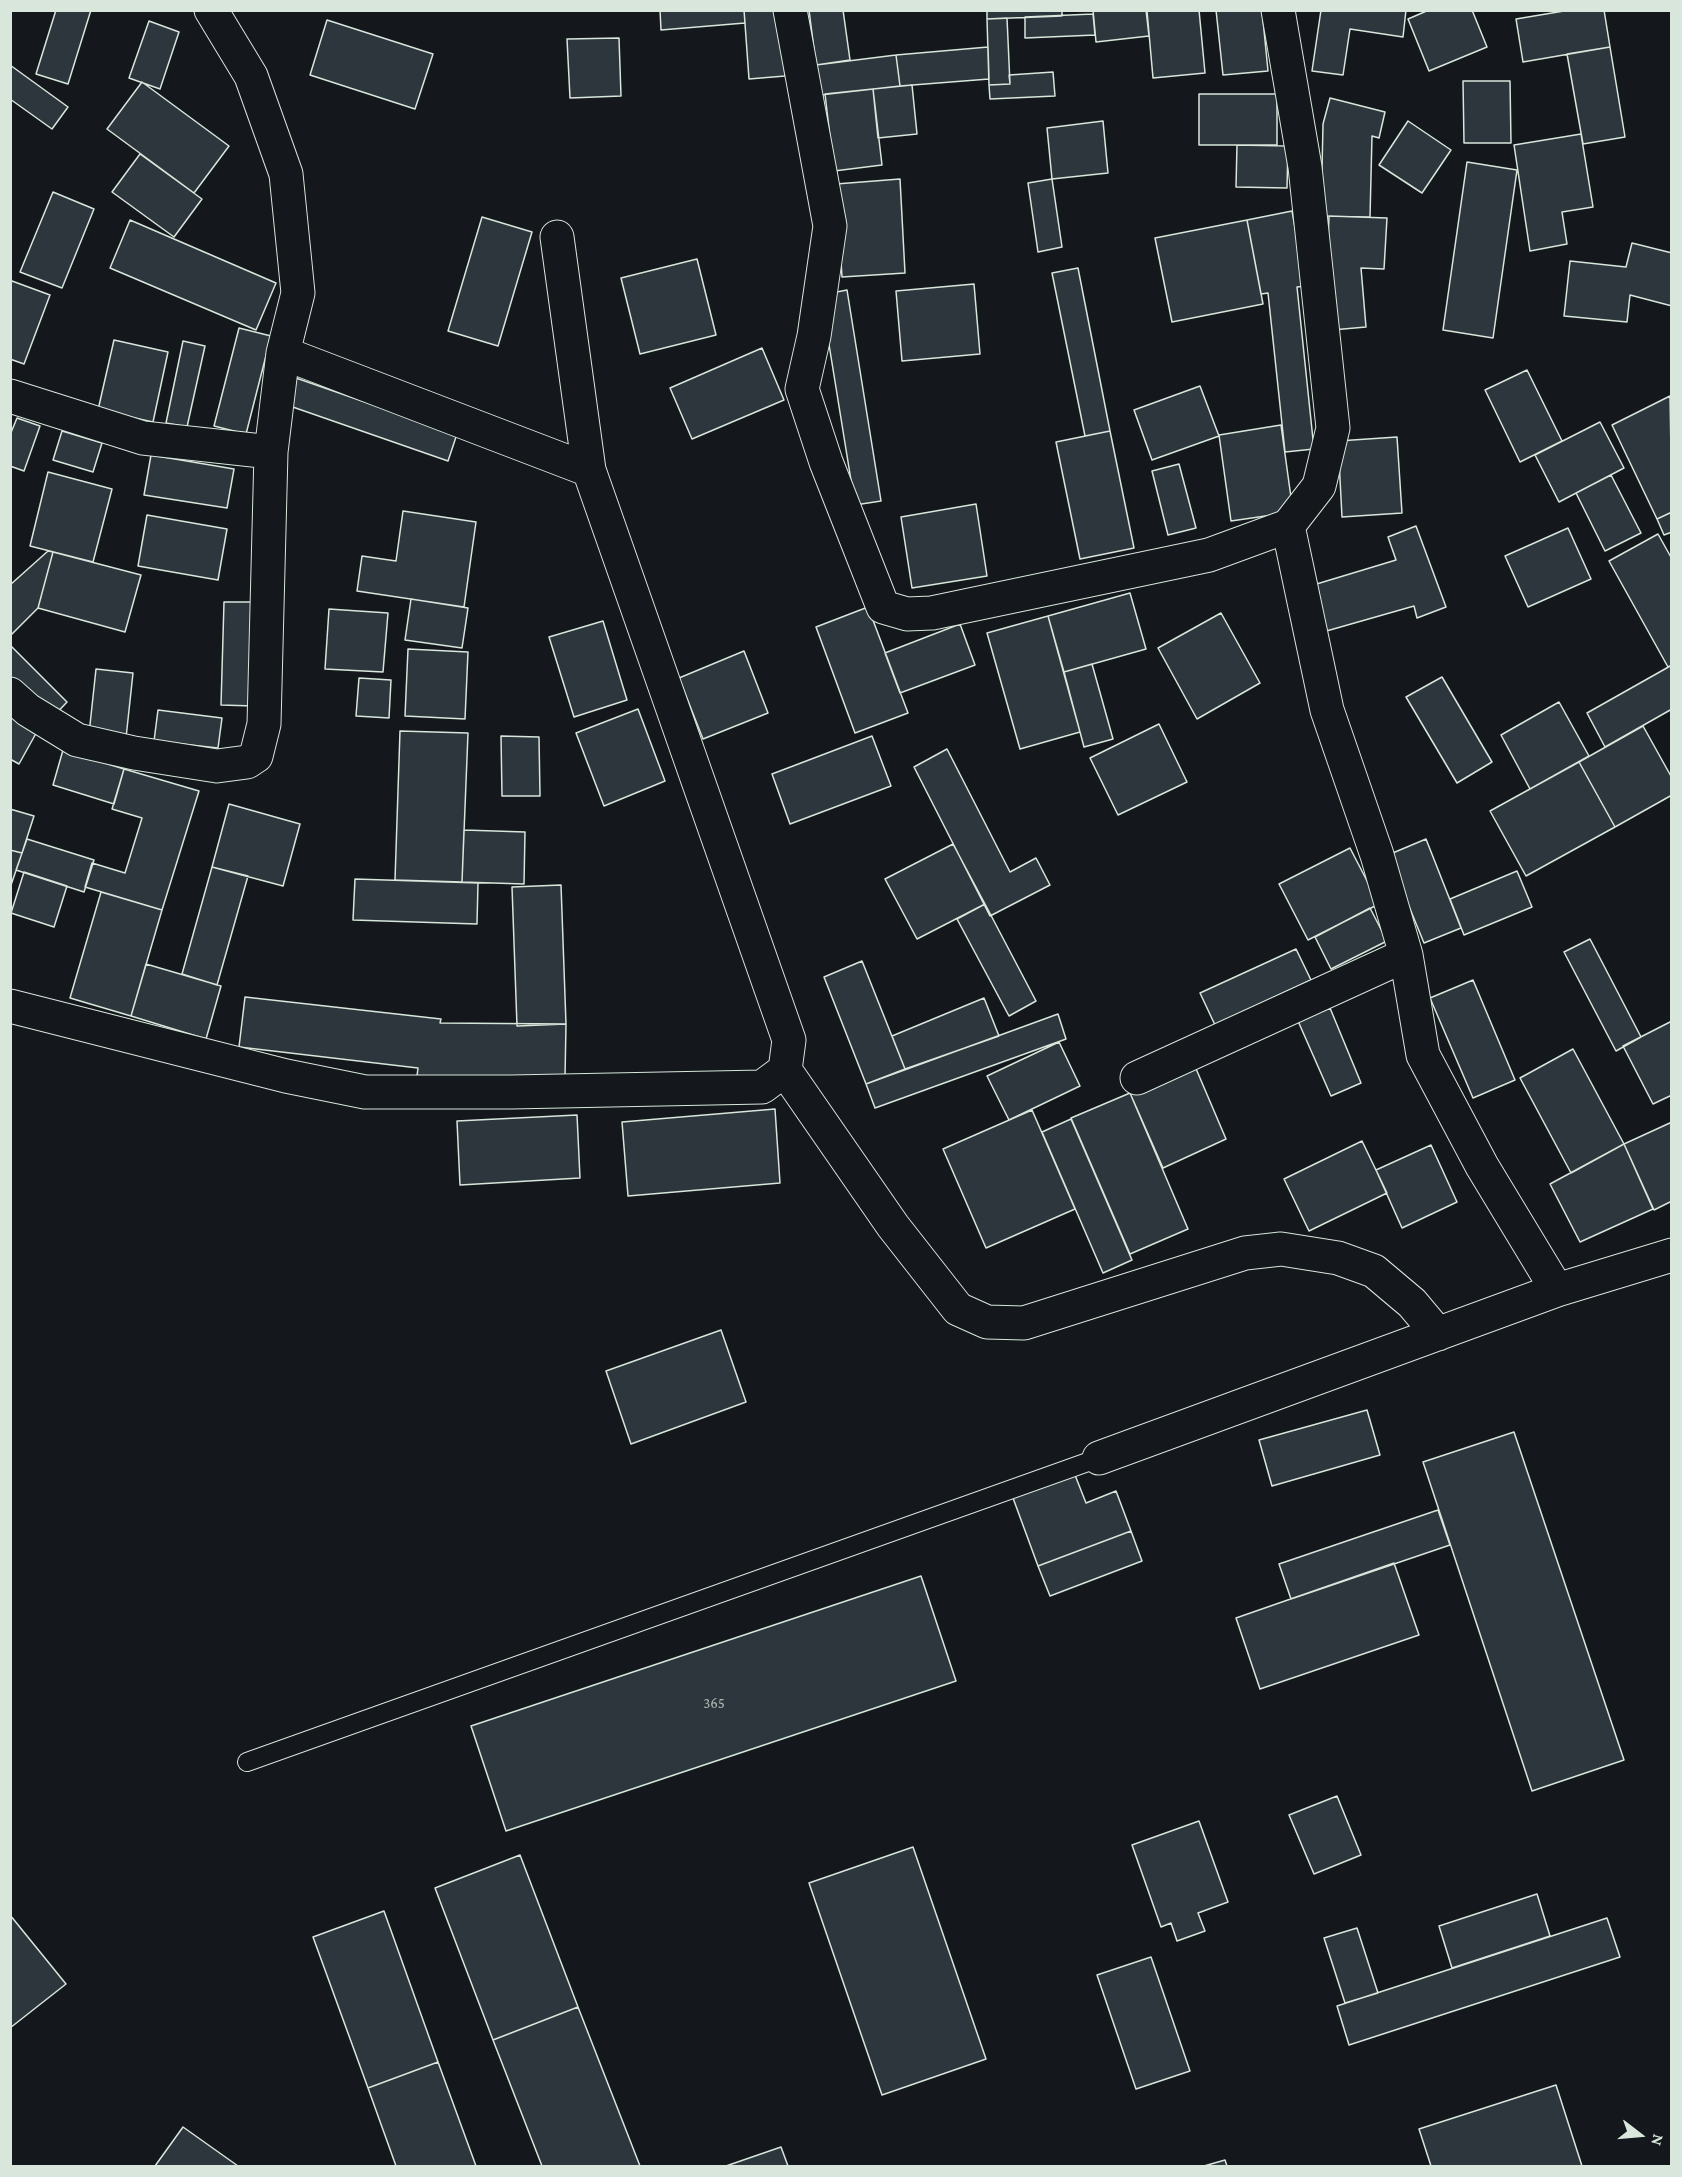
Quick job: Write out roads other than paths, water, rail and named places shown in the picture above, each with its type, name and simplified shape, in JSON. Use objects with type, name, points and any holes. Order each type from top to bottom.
[{"type":"street","points":[[10,694],[28,710],[76,740],[134,753],[217,766],[247,762],[256,756],[264,724],[270,452],[283,353],[298,293],[286,174],[251,76],[211,10]]},
{"type":"street","points":[[790,10],[830,226],[814,336],[802,389],[826,462],[883,607],[907,614],[932,613],[1209,555],[1288,526],[1319,486],[1333,428],[1305,167],[1278,10]]},
{"type":"street","points":[[557,237],[589,470],[789,1040],[785,1070],[893,1226],[958,1309],[987,1322],[1024,1323],[1245,1253],[1281,1250],[1338,1258],[1374,1271],[1412,1303],[1438,1334]]},
{"type":"street","points":[[283,353],[589,470]]},
{"type":"street","points":[[10,396],[143,438],[270,452]]},
{"type":"street","points":[[1288,526],[1327,710],[1377,855],[1406,955],[1423,1054],[1482,1166],[1557,1290]]},
{"type":"street","points":[[1137,1078],[1406,955]]},
{"type":"street","points":[[10,1006],[286,1076],[365,1092],[511,1092],[762,1087],[785,1070]]},
{"type":"street","points":[[1099,1458],[1557,1290],[1671,1254]]},
{"type":"lane","points":[[247,1762],[1099,1458]]}]
